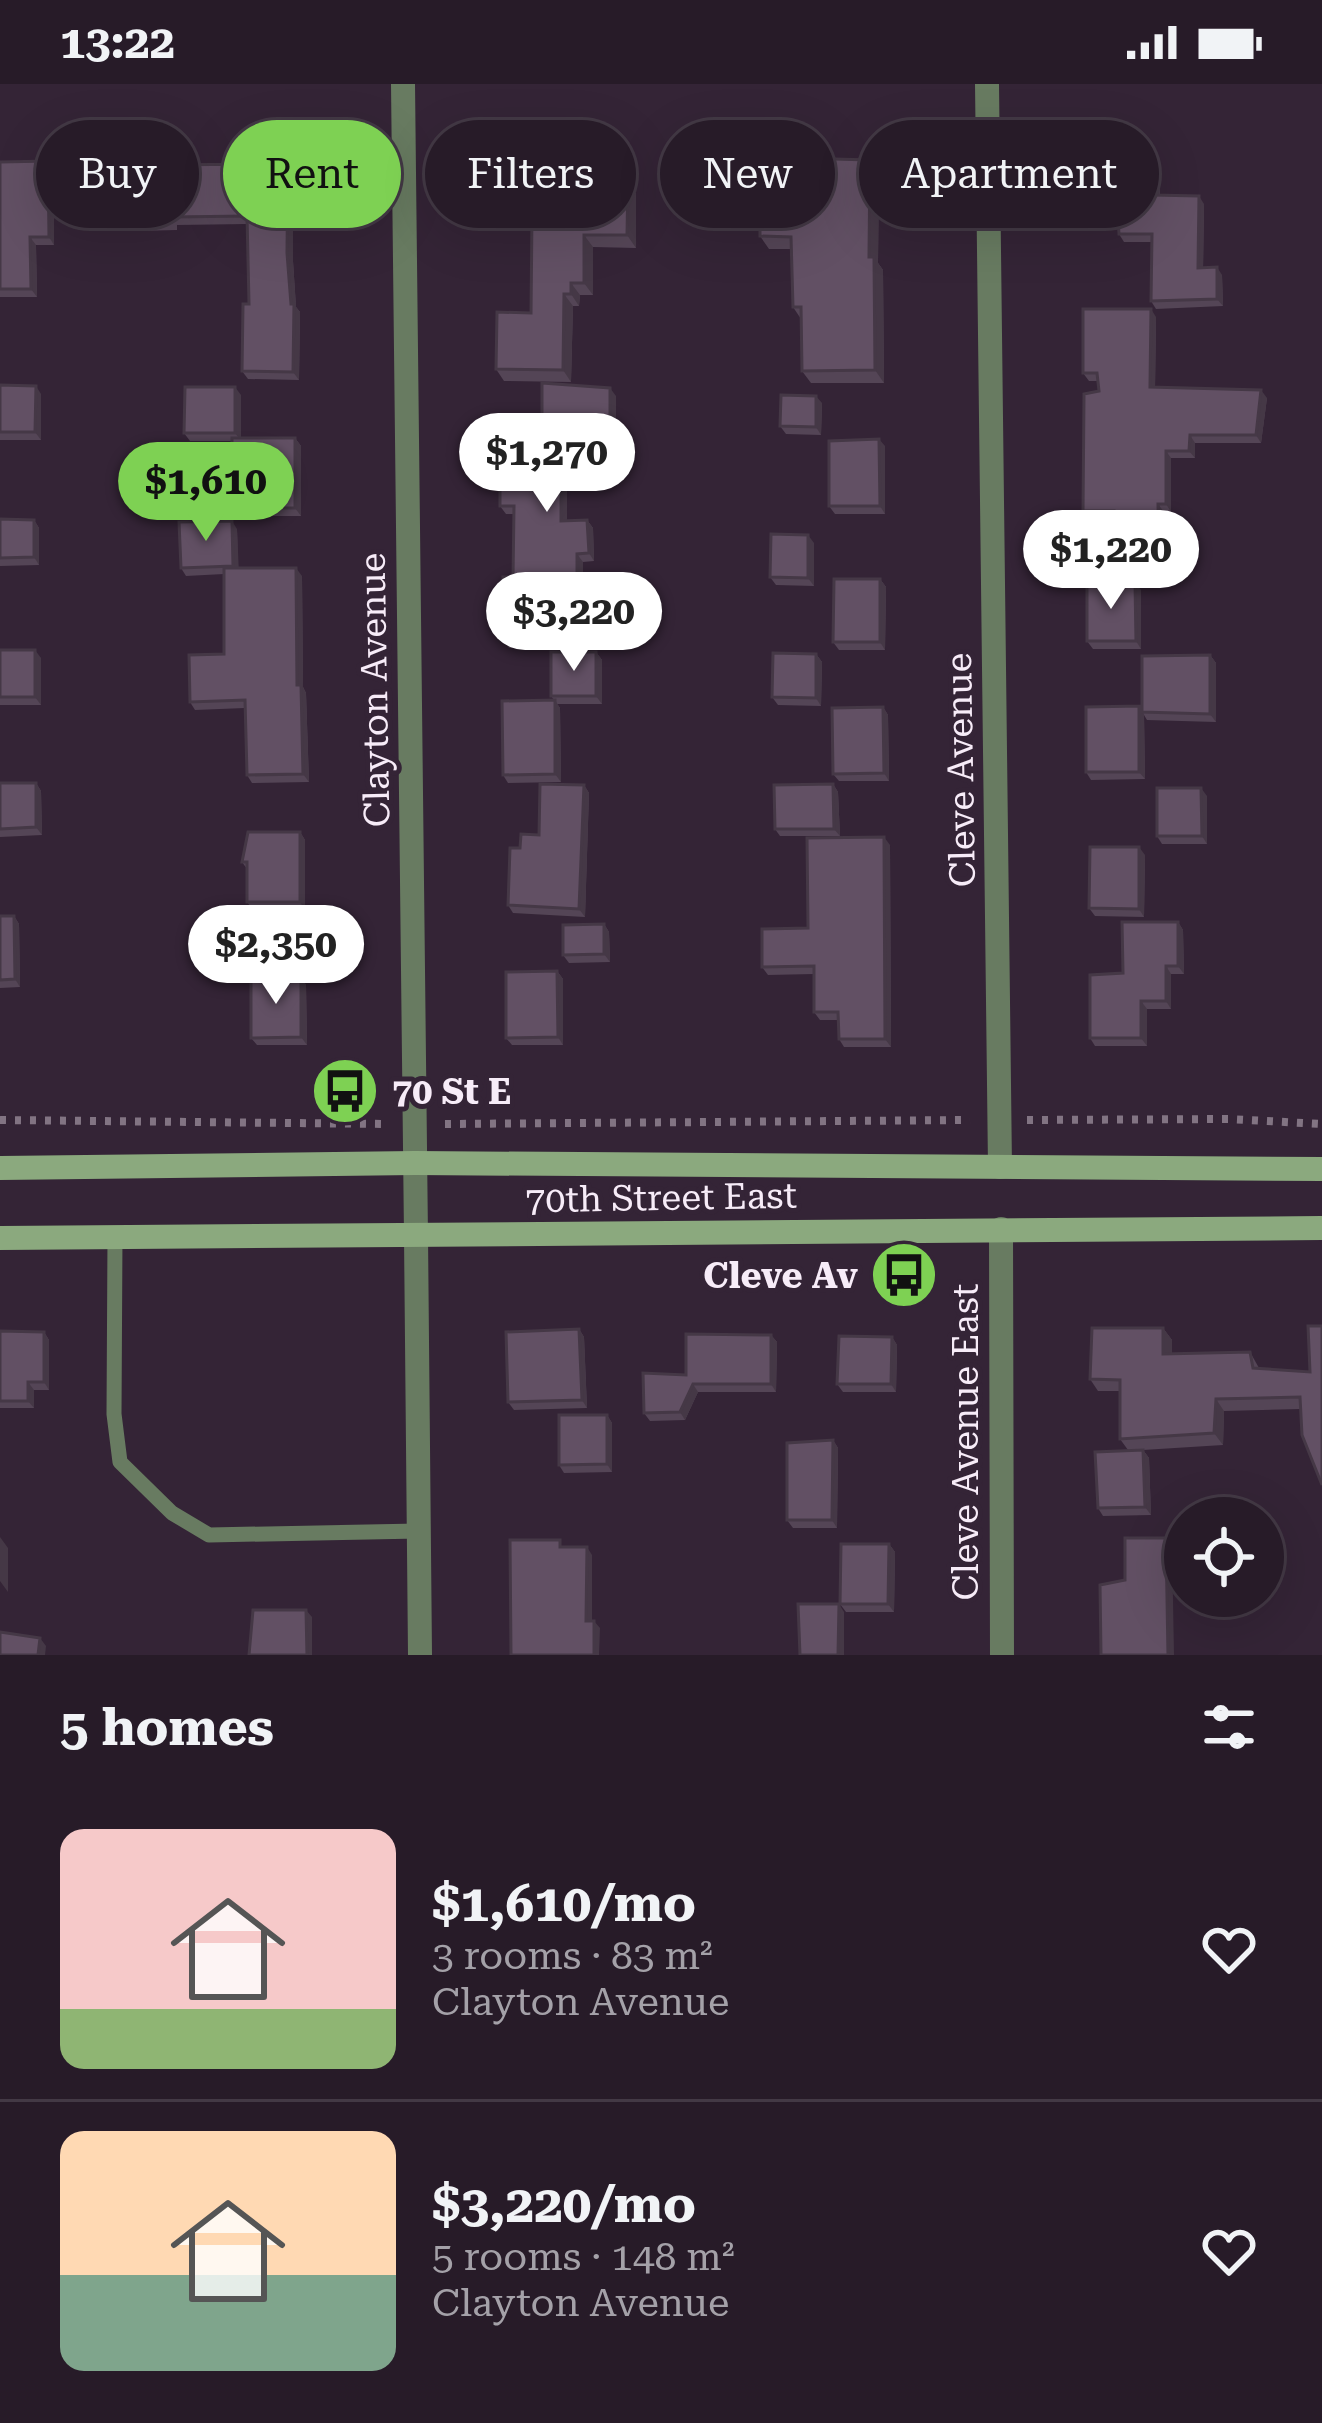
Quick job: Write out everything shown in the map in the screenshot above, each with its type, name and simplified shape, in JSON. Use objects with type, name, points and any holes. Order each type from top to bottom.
[{"type":"main road","name":"70th Street East","points":[[0,1168],[416,1163],[1322,1169]]},
{"type":"main road","name":"70th Street East","points":[[0,1238],[1322,1228]]},
{"type":"street","name":"Clayton Avenue","points":[[403,84],[420,1655]]},
{"type":"street","name":"Cleve Avenue","points":[[987,84],[1000,1167]]},
{"type":"street","name":"Cleve Avenue East","points":[[1001,1228],[1002,1655]]},
{"type":"lane","points":[[115,1236],[114,1414],[120,1462],[172,1513],[209,1535],[419,1531]]},
{"type":"path","points":[[0,1120],[415,1124],[1229,1119],[1322,1124]]},
{"type":"building","points":[[835,159],[859,160],[859,228],[869,228],[869,257],[874,257],[875,370],[802,371],[801,307],[793,307],[791,237],[760,236],[760,228],[835,228]]},
{"type":"building","points":[[36,161],[36,228],[49,228],[49,237],[30,237],[31,289],[0,289],[0,162]]},
{"type":"building","points":[[223,164],[223,216],[199,217],[199,165]]},
{"type":"building","points":[[1159,195],[1199,196],[1198,268],[1217,267],[1217,299],[1151,301],[1152,234],[1119,234],[1119,228],[1159,228]]},
{"type":"building","points":[[247,228],[287,228],[294,304],[293,372],[242,371],[243,304],[249,304]]},
{"type":"building","points":[[532,228],[627,228],[627,235],[584,235],[584,283],[571,283],[571,294],[564,294],[563,370],[496,369],[497,312],[531,313]]},
{"type":"building","points":[[1083,309],[1151,309],[1150,387],[1261,390],[1256,435],[1190,435],[1189,451],[1166,451],[1166,504],[1158,504],[1159,560],[1114,561],[1114,511],[1083,511],[1084,394],[1099,391],[1097,373],[1083,373]]},
{"type":"building","points":[[542,383],[610,388],[610,428],[593,428],[593,448],[561,448],[561,521],[587,520],[589,553],[577,554],[577,640],[503,640],[503,577],[513,577],[514,506],[500,506],[500,436],[542,436]]},
{"type":"building","points":[[0,385],[36,386],[35,432],[0,432]]},
{"type":"building","points":[[185,387],[235,387],[235,433],[184,433]]},
{"type":"building","points":[[781,395],[816,396],[816,427],[780,426]]},
{"type":"building","points":[[232,438],[295,438],[295,508],[232,508]]},
{"type":"building","points":[[879,439],[880,506],[829,506],[829,441]]},
{"type":"building","points":[[0,519],[34,520],[34,557],[0,558]]},
{"type":"building","points":[[232,521],[233,566],[181,568],[179,522]]},
{"type":"building","points":[[771,534],[808,535],[808,578],[770,577]]},
{"type":"building","points":[[224,568],[296,568],[303,774],[247,775],[245,700],[190,702],[189,655],[224,654]]},
{"type":"building","points":[[834,579],[880,579],[880,642],[833,642]]},
{"type":"building","points":[[1135,582],[1136,641],[1087,641],[1087,583]]},
{"type":"building","points":[[0,650],[35,650],[35,697],[0,697]]},
{"type":"building","points":[[551,652],[596,652],[596,696],[551,696]]},
{"type":"building","points":[[773,653],[816,654],[816,698],[772,697]]},
{"type":"building","points":[[1210,655],[1210,714],[1142,712],[1142,656]]},
{"type":"building","points":[[555,700],[555,774],[503,775],[502,701]]},
{"type":"building","points":[[1139,706],[1139,772],[1086,772],[1086,707]]},
{"type":"building","points":[[883,707],[884,773],[833,774],[832,708]]},
{"type":"building","points":[[0,783],[36,783],[36,827],[0,829]]},
{"type":"building","points":[[540,784],[584,785],[579,909],[508,905],[510,848],[520,848],[521,834],[539,835]]},
{"type":"building","points":[[833,784],[834,829],[775,829],[774,785]]},
{"type":"building","points":[[1157,788],[1201,788],[1202,836],[1157,836]]},
{"type":"building","points":[[248,832],[300,832],[300,902],[247,902],[247,862],[242,862]]},
{"type":"building","points":[[884,837],[885,1039],[839,1039],[838,1012],[814,1012],[814,966],[762,967],[762,929],[808,928],[807,838]]},
{"type":"building","points":[[1090,847],[1139,847],[1139,909],[1089,908]]},
{"type":"building","points":[[0,916],[14,916],[15,979],[0,980]]},
{"type":"building","points":[[1122,922],[1178,922],[1178,966],[1166,966],[1166,1001],[1141,1001],[1141,1038],[1090,1038],[1090,975],[1123,973]]},
{"type":"building","points":[[200,923],[244,924],[243,967],[197,966]]},
{"type":"building","points":[[604,924],[604,954],[563,955],[563,925]]},
{"type":"building","points":[[557,971],[558,1037],[506,1038],[506,972]]},
{"type":"building","points":[[251,977],[301,977],[301,1037],[251,1038]]},
{"type":"building","points":[[1308,1326],[1322,1326],[1322,1485],[1302,1435],[1300,1397],[1216,1399],[1214,1433],[1120,1439],[1120,1380],[1090,1379],[1092,1328],[1163,1328],[1163,1354],[1250,1352],[1253,1368],[1310,1372]]},
{"type":"building","points":[[579,1329],[582,1400],[508,1402],[506,1332]]},
{"type":"building","points":[[0,1331],[44,1332],[44,1382],[28,1382],[28,1401],[0,1401]]},
{"type":"building","points":[[686,1334],[771,1335],[771,1384],[693,1384],[680,1412],[644,1413],[643,1373],[686,1375]]},
{"type":"building","points":[[839,1336],[892,1337],[891,1384],[837,1384]]},
{"type":"building","points":[[559,1415],[607,1415],[607,1464],[559,1465]]},
{"type":"building","points":[[833,1440],[832,1520],[787,1520],[787,1443]]},
{"type":"building","points":[[1143,1450],[1145,1507],[1098,1508],[1095,1452]]},
{"type":"building","points":[[1125,1538],[1164,1538],[1168,1655],[1101,1655],[1100,1585],[1125,1580]]},
{"type":"building","points":[[510,1540],[560,1540],[560,1547],[587,1547],[586,1621],[594,1621],[594,1655],[511,1655]]},
{"type":"building","points":[[841,1544],[889,1544],[888,1604],[840,1604]]},
{"type":"building","points":[[798,1604],[839,1604],[838,1655],[800,1655]]},
{"type":"building","points":[[253,1610],[306,1610],[307,1655],[249,1655]]},
{"type":"building","points":[[0,1632],[40,1638],[38,1655],[0,1655]]},
{"type":"place","name":"70 St E","points":[[345,1091]]},
{"type":"place","name":"Cleve Av","points":[[904,1275]]}]
